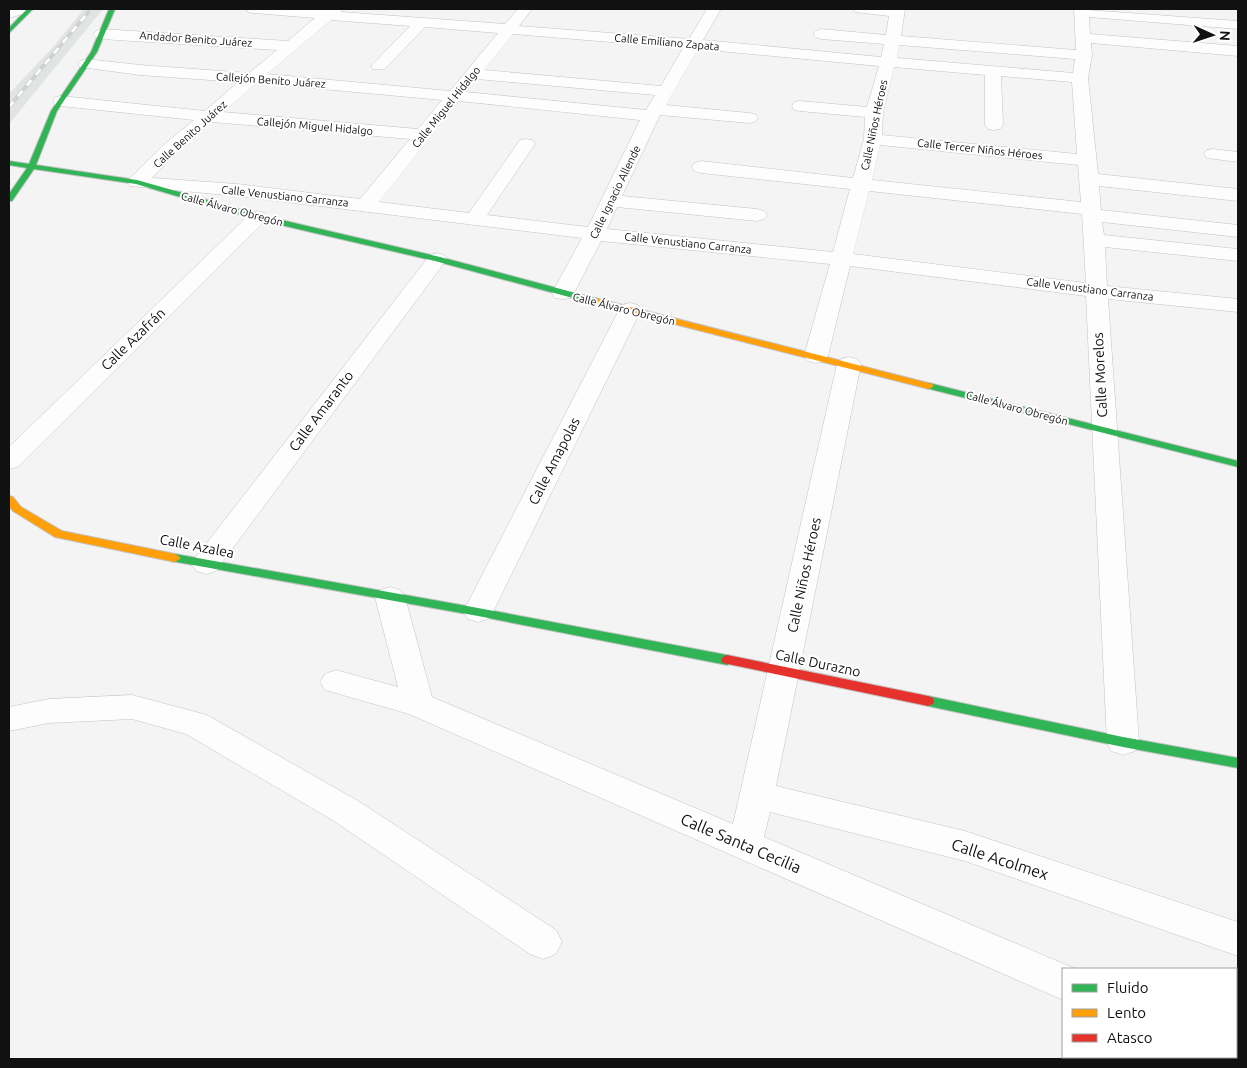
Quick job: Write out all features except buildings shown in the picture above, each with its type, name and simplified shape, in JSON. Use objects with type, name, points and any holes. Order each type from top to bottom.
[{"type":"street","points":[[9,14],[25,9]]},
{"type":"street","points":[[9,31],[30,9]]},
{"type":"street","points":[[9,199],[31,168],[54,111],[86,64],[112,9]]},
{"type":"street","name":"Calle Emiliano Zapata","points":[[252,9],[331,12],[422,23],[517,19],[695,44],[1080,78]]},
{"type":"street","points":[[404,9],[517,19]]},
{"type":"street","name":"Calle Ignacio Allende","points":[[563,293],[595,234],[653,113],[714,9]]},
{"type":"street","points":[[860,9],[898,10]]},
{"type":"street","name":"Calle Niños Héroes","points":[[816,356],[872,139],[874,113],[888,62],[898,10]]},
{"type":"street","points":[[1081,10],[1238,25]]},
{"type":"street","name":"Calle Morelos","points":[[1081,10],[1083,46],[1080,78],[1094,240],[1103,430],[1123,742]]},
{"type":"street","name":"Calle Benito Juárez","points":[[137,182],[173,146],[331,12]]},
{"type":"street","name":"Calle Miguel Hidalgo","points":[[366,205],[517,19]]},
{"type":"street","points":[[379,66],[422,23]]},
{"type":"street","name":"Andador Benito Juárez","points":[[101,34],[291,46]]},
{"type":"street","points":[[821,34],[892,40],[1238,51]]},
{"type":"street","name":"Callejón Benito Juárez","points":[[86,64],[139,71],[253,78],[653,113],[749,118]]},
{"type":"street","points":[[993,71],[994,125]]},
{"type":"street","points":[[473,74],[666,91]]},
{"type":"street","name":"Callejón Miguel Hidalgo","points":[[61,101],[423,135]]},
{"type":"street","points":[[800,106],[874,113]]},
{"type":"street","name":"Calle Tercer Niños Héroes","points":[[872,139],[1088,169],[1238,195]]},
{"type":"street","points":[[474,219],[526,144]]},
{"type":"street","points":[[1213,154],[1238,156]]},
{"type":"street","name":"Calle Álvaro Obregón","points":[[9,163],[31,168],[137,182],[258,217],[437,259],[563,293],[1238,464]]},
{"type":"street","points":[[701,167],[861,184],[1238,231]]},
{"type":"street","name":"Calle Venustiano Carranza","points":[[137,182],[238,190],[595,234],[842,259],[1096,291],[1238,306]]},
{"type":"street","points":[[611,201],[758,216]]},
{"type":"street","name":"Calle Azafrán","points":[[9,461],[258,217]]},
{"type":"street","points":[[1094,240],[1238,255]]},
{"type":"street","name":"Calle Amaranto","points":[[206,564],[437,259]]},
{"type":"street","name":"Calle Amapolas","points":[[478,612],[630,310]]},
{"type":"street","name":"Calle Niños Héroes","points":[[745,845],[849,364]]},
{"type":"street","name":"Calle Azalea","points":[[9,499],[17,509],[59,534],[206,564],[390,597]]},
{"type":"street","points":[[390,597],[418,704]]},
{"type":"street","name":"Calle Durazno","points":[[390,597],[478,612],[783,671],[1238,764]]},
{"type":"street","name":"Calle Santa Cecilia","points":[[336,682],[418,704],[1062,982]]},
{"type":"street","points":[[9,719],[49,711],[132,707],[196,724],[346,811],[543,942]]},
{"type":"street","name":"Calle Acolmex","points":[[757,794],[966,846],[1238,939]]},
{"type":"shaded area","points":[[84,9],[103,9],[9,124],[9,94],[52,48]]},
{"type":"railway","points":[[9,107],[91,9]]},
{"type":"traffic: fast","points":[[9,31],[30,9]]},
{"type":"traffic: fast","points":[[9,199],[31,168],[54,111],[94,52],[112,9]]},
{"type":"traffic: fast","points":[[9,163],[137,182],[258,217],[437,259],[595,301]]},
{"type":"traffic: fast","points":[[929,386],[1238,464]]},
{"type":"traffic: fast","points":[[175,558],[478,612],[727,660]]},
{"type":"traffic: fast","points":[[928,701],[1123,742],[1238,763]]},
{"type":"traffic: slow","points":[[595,301],[929,386]]},
{"type":"traffic: slow","points":[[9,499],[17,509],[59,534],[175,558]]},
{"type":"traffic: jam","points":[[727,660],[928,701]]}]
